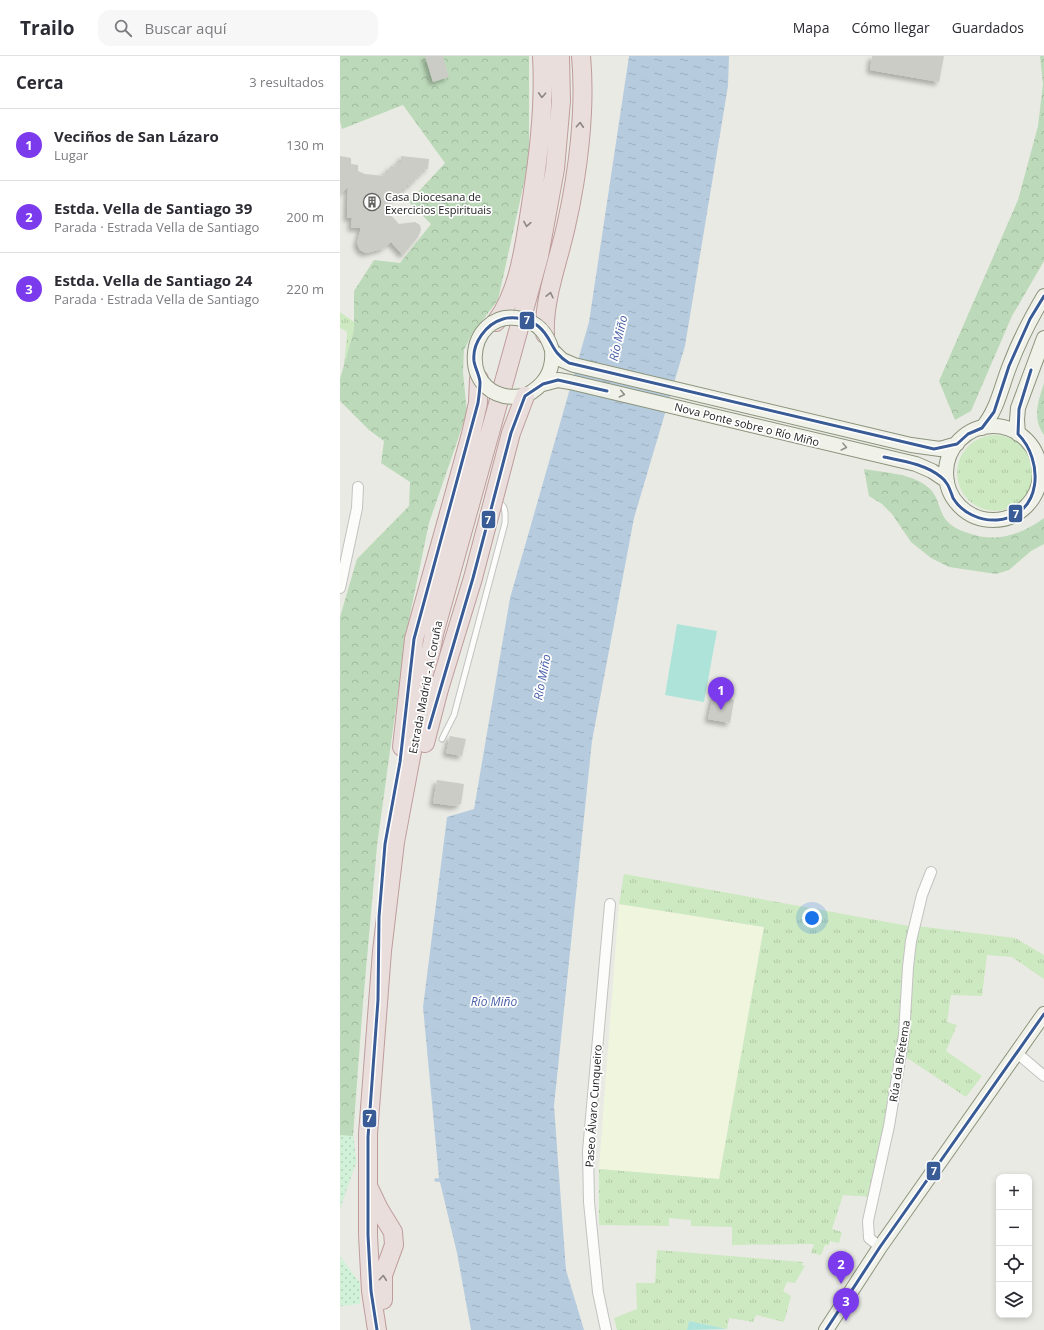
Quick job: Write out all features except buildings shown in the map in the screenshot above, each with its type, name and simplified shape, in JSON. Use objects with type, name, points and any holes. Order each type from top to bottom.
[{"type":"highway","points":[[496,322],[508,301],[520,261],[527,229],[541,129],[542,56]]},
{"type":"highway","name":"Estrada Madrid - A Coruña","points":[[378,1330],[371,1291],[368,1235],[368,1134],[378,1000],[397,831],[434,634],[480,495],[539,256],[548,209],[559,130],[560,56]]},
{"type":"highway","points":[[549,342],[548,302],[566,226],[577,164],[582,98],[581,56]]},
{"type":"highway","points":[[378,1000],[379,917],[385,844],[400,762],[414,639],[471,434],[478,403],[480,379]]},
{"type":"highway","points":[[388,903],[411,811],[420,762],[439,688],[473,578],[512,433],[525,396]]},
{"type":"highway","points":[[368,1184],[379,1209],[393,1232],[394,1245],[383,1275],[383,1310],[378,1330]]},
{"type":"main road","points":[[982,428],[994,412],[1009,366],[1030,319],[1044,296]]},
{"type":"main road","points":[[517,318],[527,320],[538,326],[549,342],[552,366],[543,384],[525,396],[509,397],[498,394],[487,388],[480,379],[474,366],[474,353],[477,340],[485,329],[496,322],[517,318]]},
{"type":"main road","points":[[1018,434],[1016,420],[1018,408],[1044,338]]},
{"type":"main road","name":"Nova Ponte sobre o Río Miño","points":[[549,342],[562,360],[574,365],[911,445],[940,449],[957,444]]},
{"type":"main road","name":"Nova Ponte sobre o Río Miño","points":[[543,384],[558,380],[570,382],[906,462],[925,468],[947,481]]},
{"type":"main road","points":[[1000,427],[1018,434],[1038,451],[1042,482],[1033,499],[1022,510],[1008,518],[992,520],[976,517],[962,508],[952,496],[947,481],[948,461],[957,444],[968,434],[982,428],[1000,427]]},
{"type":"main road","points":[[826,1330],[880,1247],[1044,1014]]},
{"type":"street","points":[[340,588],[357,508],[358,487]]},
{"type":"street","name":"Rúa da Brétema","points":[[880,1247],[869,1238],[868,1221],[889,1126],[904,1035],[911,941],[922,895],[931,872]]},
{"type":"street","name":"Paseo Álvaro Cunqueiro","points":[[606,1330],[597,1284],[589,1202],[588,1151],[610,904]]},
{"type":"street","points":[[1017,1054],[1044,1076]]},
{"type":"lane","points":[[442,739],[454,715],[505,523],[505,510],[503,506],[480,495]]},
{"type":"shaded area","points":[[677,624],[717,631],[704,702],[665,695]]},
{"type":"shaded area","points":[[619,904],[764,927],[719,1179],[599,1169]]},
{"type":"shaded area","points":[[340,1135],[353,1136],[356,1162],[340,1208]]},
{"type":"shaded area","points":[[340,1256],[360,1283],[360,1304],[340,1306]]},
{"type":"shaded area","points":[[689,1321],[727,1329],[687,1330]]},
{"type":"green space","points":[[340,56],[529,56],[529,160],[498,300],[472,334],[464,350],[463,372],[467,413],[429,523],[406,634],[377,846],[353,1136],[356,1162],[340,1208],[340,617],[357,559],[409,506],[410,482],[381,463],[384,441],[369,430],[340,401],[340,379],[354,330],[354,291],[374,260],[400,263],[431,224],[409,202],[445,163],[403,105],[342,129],[340,121]]},
{"type":"green space","points":[[1040,56],[1044,56],[1044,261],[1012,316],[971,411],[955,420],[939,381],[1018,200],[1038,126],[1043,84]]},
{"type":"green space","points":[[340,312],[354,322],[354,330],[344,366],[347,334],[346,331],[340,328]]},
{"type":"green space","points":[[1044,383],[1044,435],[1038,422],[1037,410]]},
{"type":"green space","points":[[988,435],[1002,435],[1016,441],[1027,452],[1033,466],[1033,480],[1030,488],[1022,500],[1016,505],[1002,511],[988,511],[974,505],[963,494],[957,480],[957,466],[963,452],[974,441]]},
{"type":"green space","points":[[864,469],[899,474],[923,484],[933,492],[944,518],[949,523],[961,530],[981,537],[991,538],[1009,535],[1027,529],[1044,518],[1044,544],[1031,551],[1009,570],[996,574],[949,567],[931,558],[911,542],[892,514],[882,504],[869,496]]},
{"type":"green space","points":[[624,874],[909,926],[902,982],[902,1022],[871,1197],[843,1195],[832,1229],[842,1232],[839,1243],[830,1241],[829,1245],[825,1245],[821,1255],[811,1253],[814,1244],[732,1245],[732,1227],[691,1226],[691,1220],[669,1218],[669,1226],[599,1225],[599,1169],[719,1179],[764,927],[619,904]]},
{"type":"green space","points":[[917,926],[1015,938],[1044,955],[1044,979],[1012,957],[987,955],[982,996],[951,995],[947,1022],[957,1025],[946,1051],[982,1076],[966,1097],[904,1056]]},
{"type":"green space","points":[[657,1250],[803,1262],[802,1265],[805,1266],[795,1283],[787,1282],[783,1291],[791,1296],[784,1322],[756,1315],[753,1322],[729,1318],[727,1329],[689,1321],[687,1330],[617,1330],[614,1318],[637,1309],[636,1283],[655,1283]]},
{"type":"water","name":"Río Miño","points":[[629,56],[729,56],[728,86],[685,346],[634,518],[592,741],[554,1106],[566,1270],[584,1330],[471,1330],[457,1253],[439,1178],[423,1007],[447,817],[474,809],[510,598],[589,322]]},
{"type":"waterway","points":[[436,1180],[444,1180]]},
{"type":"transit line","name":"7","points":[[377,1330],[371,1291],[368,1235],[368,1137],[378,1000],[379,917],[385,844],[400,762],[414,639],[478,403],[480,382],[474,361],[474,354],[481,335],[491,325],[503,319],[521,319],[538,326],[546,335],[558,354],[569,363],[934,449],[957,444],[968,434],[982,428],[994,412],[1009,366],[1030,319],[1044,296]]},
{"type":"transit line","name":"7","points":[[884,457],[921,466],[935,473],[945,481],[953,498],[961,508],[972,515],[991,520],[1012,516],[1023,509],[1031,498],[1034,485],[1035,472],[1032,458],[1026,445],[1018,434],[1019,409],[1031,370]]},
{"type":"transit line","name":"7","points":[[429,728],[473,578],[511,433],[525,396],[543,384],[558,380],[607,391]]},
{"type":"transit line","name":"7","points":[[826,1330],[880,1247],[1044,1014]]},
{"type":"place","name":"Casa Diocesana de Exercicios Espirituais","points":[[372,202]]},
{"type":"place","name":"Veciños de San Lázaro","points":[[721,710]]},
{"type":"place","name":"Estda. Vella de Santiago 39","points":[[841,1284]]},
{"type":"place","name":"Estda. Vella de Santiago 24","points":[[846,1321]]}]
